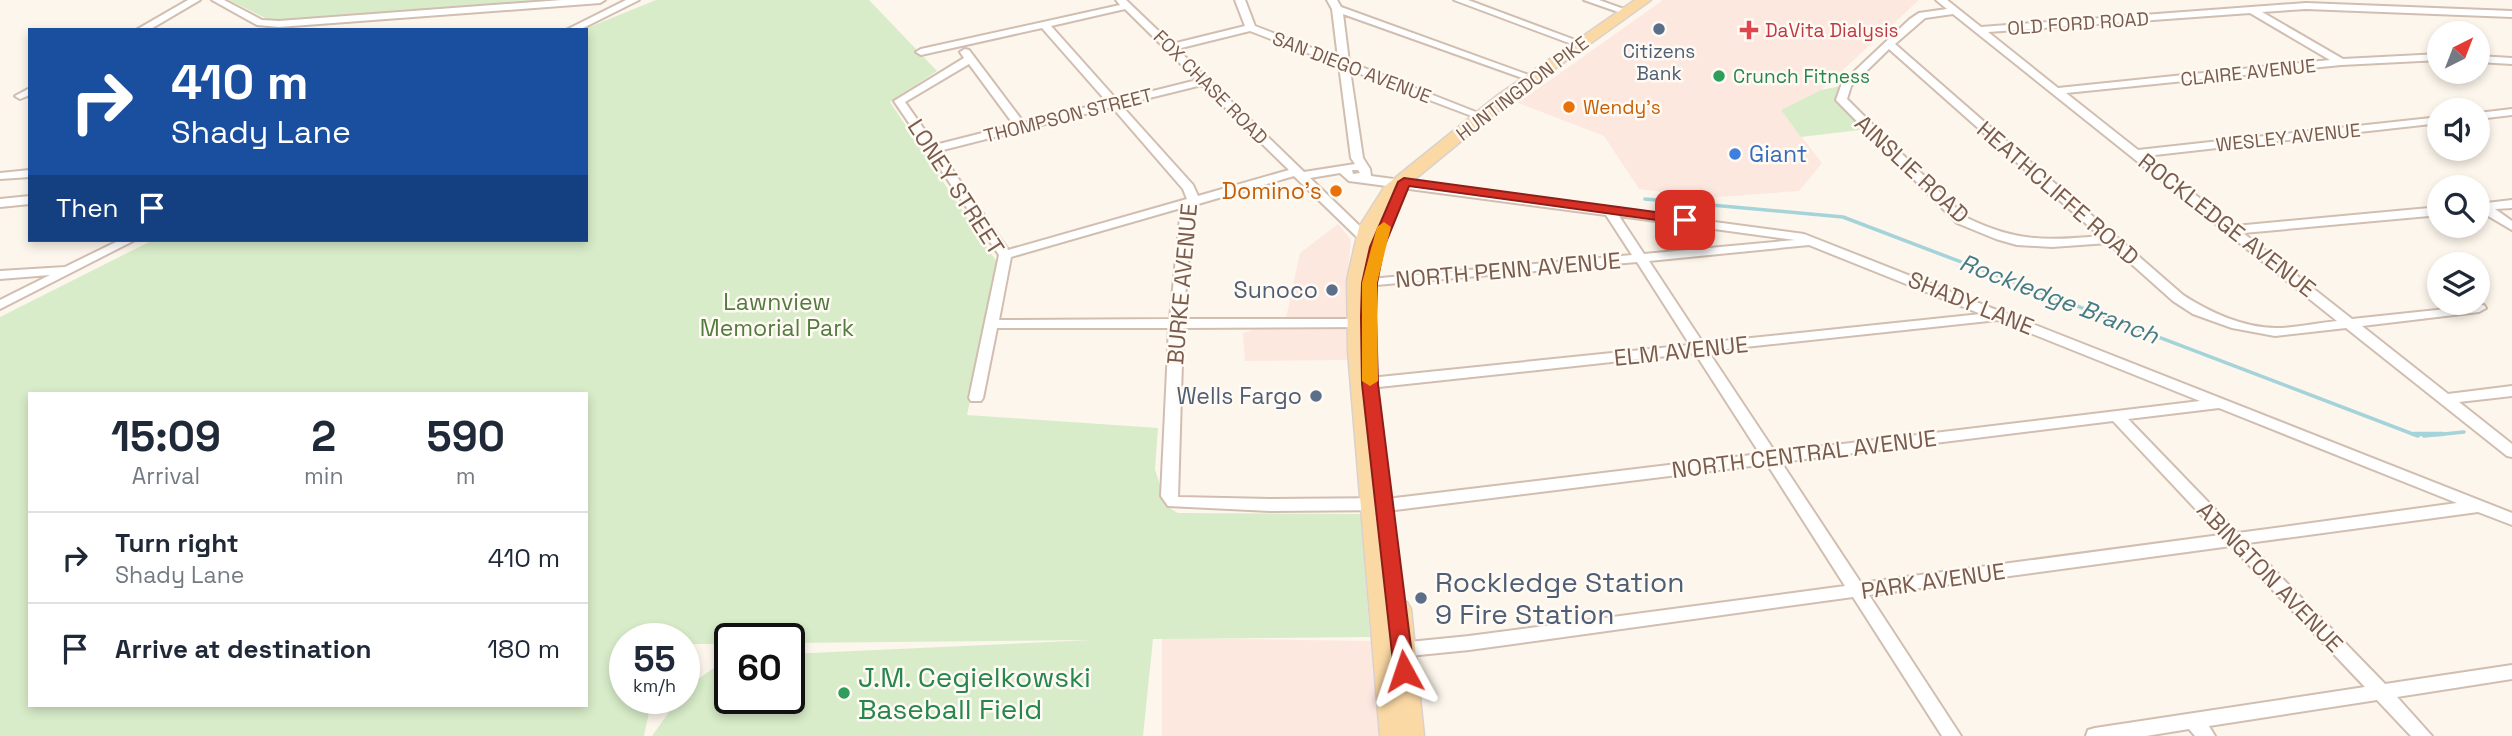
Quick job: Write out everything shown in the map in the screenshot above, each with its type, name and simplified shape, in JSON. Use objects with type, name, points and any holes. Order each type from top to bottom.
[{"type":"main road","name":"HUNTINGDON PIKE","points":[[1410,736],[1394,650],[1365,384],[1357,280],[1365,238],[1393,181],[1532,78],[1644,0]]},
{"type":"main road","name":"HUNTINGDON PIKE","points":[[1362,322],[1383,228],[1402,193],[1393,181]]},
{"type":"main road","name":"HUNTINGDON PIKE","points":[[1394,650],[1394,736]]},
{"type":"street","points":[[145,28],[195,0]]},
{"type":"street","points":[[217,0],[260,23],[279,24],[602,0],[614,4],[617,9]]},
{"type":"street","points":[[575,28],[634,0]]},
{"type":"street","points":[[617,9],[646,0]]},
{"type":"street","name":"SAN DIEGO AVENUE","points":[[1240,0],[1251,28],[1481,116]]},
{"type":"street","points":[[1459,0],[1581,44]]},
{"type":"street","points":[[1589,0],[1627,12]]},
{"type":"street","name":"ROCKLEDGE AVENUE","points":[[1941,0],[2235,230],[2512,452]]},
{"type":"street","points":[[2343,0],[2352,7]]},
{"type":"street","points":[[921,52],[1124,3]]},
{"type":"street","name":"FOX CHASE ROAD","points":[[1124,3],[1365,238]]},
{"type":"street","points":[[1357,173],[1335,4],[1532,78]]},
{"type":"street","name":"OLD FORD ROAD","points":[[1980,30],[2306,6],[2512,14]]},
{"type":"street","points":[[1889,44],[1922,15],[1955,11]]},
{"type":"street","points":[[2253,11],[2341,62]]},
{"type":"street","name":"BURKE AVENUE","points":[[1044,24],[1189,188],[1194,201],[1187,209],[1176,323],[1169,496],[1174,502],[1185,504]]},
{"type":"street","points":[[1172,47],[1251,28]]},
{"type":"street","points":[[959,44],[1021,127]]},
{"type":"street","name":"AINSLIE ROAD","points":[[1889,44],[1846,85],[1841,100],[1961,220],[1983,233],[2034,245],[2111,239]]},
{"type":"street","name":"HEATHCLIFFE ROAD","points":[[1889,44],[2178,298],[2198,310],[2237,325],[2274,332],[2427,314]]},
{"type":"street","name":"CLAIRE AVENUE","points":[[2056,91],[2341,62],[2427,58]]},
{"type":"street","name":"LONEY STREET","points":[[970,59],[899,100],[1006,256],[976,398]]},
{"type":"street","points":[[2490,60],[2512,61]]},
{"type":"street","name":"THOMPSON STREET","points":[[932,149],[1205,80]]},
{"type":"street","points":[[2490,115],[2512,112]]},
{"type":"street","name":"WESLEY AVENUE","points":[[2136,154],[2427,121]]},
{"type":"street","points":[[0,176],[28,173]]},
{"type":"street","name":"SHADY LANE","points":[[1298,174],[1357,173],[1393,181],[1785,233],[1815,242],[2512,519]]},
{"type":"street","points":[[1006,256],[1194,201],[1298,174]]},
{"type":"street","points":[[0,204],[28,200]]},
{"type":"street","points":[[2490,206],[2512,204]]},
{"type":"street","points":[[1609,210],[1952,736]]},
{"type":"street","points":[[2235,230],[2427,212]]},
{"type":"street","points":[[2490,213],[2512,226]]},
{"type":"street","points":[[0,304],[125,242]]},
{"type":"street","name":"NORTH PENN AVENUE","points":[[1370,283],[1815,242]]},
{"type":"street","points":[[0,275],[70,269]]},
{"type":"street","name":"ELM AVENUE","points":[[1365,384],[2001,316]]},
{"type":"street","points":[[990,324],[1362,322]]},
{"type":"street","points":[[2447,399],[2512,391]]},
{"type":"street","name":"NORTH CENTRAL AVENUE","points":[[1185,504],[1378,504],[2223,403]]},
{"type":"street","name":"ABINGTON AVENUE","points":[[2117,417],[2423,736]]},
{"type":"street","name":"PARK AVENUE","points":[[1394,650],[1469,643],[2479,506]]},
{"type":"street","points":[[2095,736],[2512,672]]},
{"type":"street","points":[[2193,721],[2206,736]]},
{"type":"shaded area","points":[[1663,0],[1919,0],[1821,90],[1781,110],[1822,163],[1799,191],[1705,198],[1639,189],[1604,136],[1518,103]]},
{"type":"shaded area","points":[[1338,224],[1351,240],[1346,293],[1347,360],[1245,361],[1243,333],[1251,331],[1251,326],[1284,327],[1300,253]]},
{"type":"shaded area","points":[[1162,638],[1371,641],[1380,736],[1162,736]]},
{"type":"green space","points":[[229,0],[563,0],[283,21],[267,19]]},
{"type":"green space","name":"Lawnview Memorial Park","points":[[656,0],[869,0],[937,71],[890,102],[998,264],[967,415],[1158,428],[1155,469],[1166,506],[1178,513],[1361,514],[1370,637],[1153,639],[1143,736],[652,736],[668,714],[700,714],[700,678],[714,668],[714,714],[805,714],[805,653],[1091,640],[805,643],[805,623],[714,623],[714,644],[700,644],[700,623],[609,623],[609,714],[649,714],[644,736],[0,736],[0,317],[149,242],[588,242],[587,28]]},
{"type":"green space","points":[[1846,85],[1842,92],[1868,129],[1801,137],[1781,110],[1821,90]]},
{"type":"waterway","name":"Rockledge Branch","points":[[1645,199],[1843,217],[2418,436]]},
{"type":"waterway","name":"Rockledge Branch","points":[[2424,436],[2464,432]]},
{"type":"waterway","name":"Rockledge Branch","points":[[2413,434],[2443,434]]},
{"type":"slow traffic","points":[[1370,381],[1370,283],[1384,227]]},
{"type":"place","name":"Citizens Bank","points":[[1659,29]]},
{"type":"place","name":"DaVita Dialysis","points":[[1749,30]]},
{"type":"place","name":"Crunch Fitness","points":[[1719,76]]},
{"type":"place","name":"Wendy's","points":[[1569,107]]},
{"type":"place","name":"Giant","points":[[1735,154]]},
{"type":"place","name":"Domino's","points":[[1336,191]]},
{"type":"place","name":"Sunoco","points":[[1332,290]]},
{"type":"place","name":"Wells Fargo","points":[[1316,396]]},
{"type":"place","name":"Rockledge Station 9 Fire Station","points":[[1421,598]]},
{"type":"place","name":"J.M. Cegielkowski Baseball Field","points":[[844,693]]},
{"type":"route","points":[[1404,671],[1368,349],[1370,283],[1377,247],[1391,210],[1402,193],[1404,182],[1685,220]]}]
